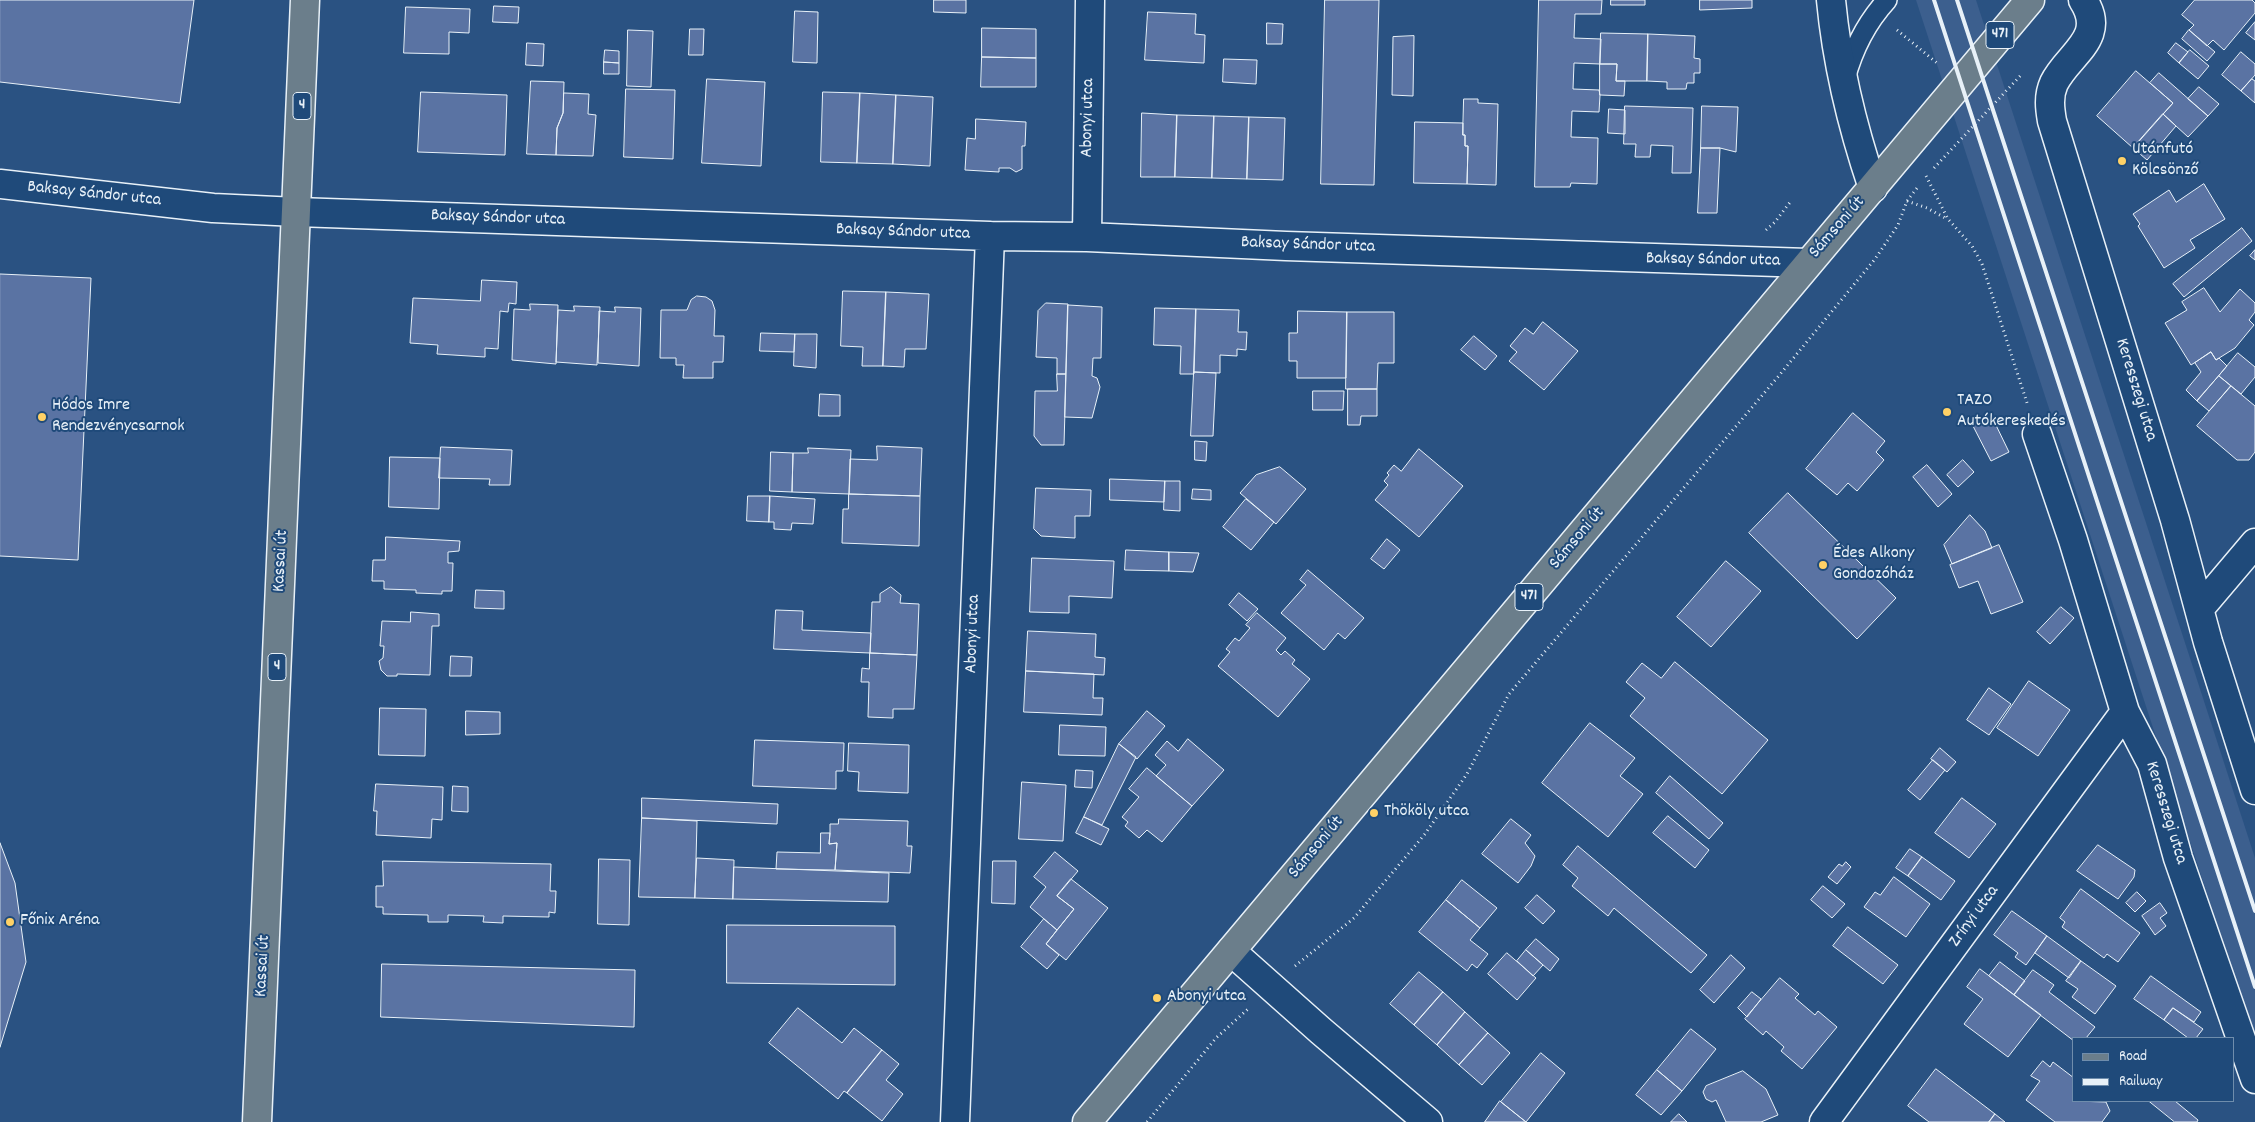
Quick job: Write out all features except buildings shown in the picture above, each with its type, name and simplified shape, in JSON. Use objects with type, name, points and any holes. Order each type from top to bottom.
[{"type":"main road","name":"Kassai út","points":[[257,1122],[305,0]]},
{"type":"main road","name":"Sámsoni út","points":[[1087,1122],[2030,0]]},
{"type":"street","name":"Abonyi utca","points":[[1087,236],[1090,0]]},
{"type":"street","points":[[1832,0],[1844,82],[1855,137],[1873,188]]},
{"type":"street","name":"Keresszegi utca","points":[[2083,0],[2089,8],[2090,32],[2086,43],[2058,75],[2053,85],[2050,109],[2175,520],[2208,642],[2255,790]]},
{"type":"street","name":"Baksay Sándor utca","points":[[0,184],[213,208],[297,212],[990,236],[1087,236],[1346,248],[1808,263]]},
{"type":"street","name":"Abonyi utca","points":[[955,1122],[990,236]]},
{"type":"street","name":"Keresszegi utca","points":[[2037,434],[2073,540],[2125,712],[2152,764],[2178,858],[2255,1079]]},
{"type":"street","points":[[2200,608],[2255,543]]},
{"type":"street","name":"Zrínyi utca","points":[[1824,1122],[2125,712]]},
{"type":"street","points":[[1231,951],[1428,1122]]},
{"type":"lane","points":[[1844,82],[1849,63],[1865,28],[1886,0]]},
{"type":"path","points":[[1147,1122],[1216,1038],[1272,987],[1354,918],[1425,834],[1467,774],[1510,694],[1776,380],[1875,259],[1898,225],[1907,200],[1926,176],[2023,73]]},
{"type":"path","points":[[1926,176],[1948,219],[1972,246],[1982,264],[2037,434]]},
{"type":"path","points":[[1907,200],[1948,219]]},
{"type":"path","points":[[1763,232],[1775,222],[1791,201]]},
{"type":"shaded area","points":[[1916,0],[1976,0],[2255,858],[2255,1041]]},
{"type":"railway","points":[[1934,0],[2255,987]]},
{"type":"railway","points":[[1957,0],[2255,911]]},
{"type":"place","name":"Utánfutó Kölcsönző","points":[[2122,161]]},
{"type":"place","name":"TAZO Autókereskedés","points":[[1947,412]]},
{"type":"place","name":"Hódos Imre Rendezvénycsarnok","points":[[42,417]]},
{"type":"place","name":"Édes Alkony Gondozóház","points":[[1823,565]]},
{"type":"place","name":"Thököly utca","points":[[1374,813]]},
{"type":"place","name":"Főnix Aréna","points":[[10,922]]},
{"type":"place","name":"Abonyi utca","points":[[1157,998]]}]
